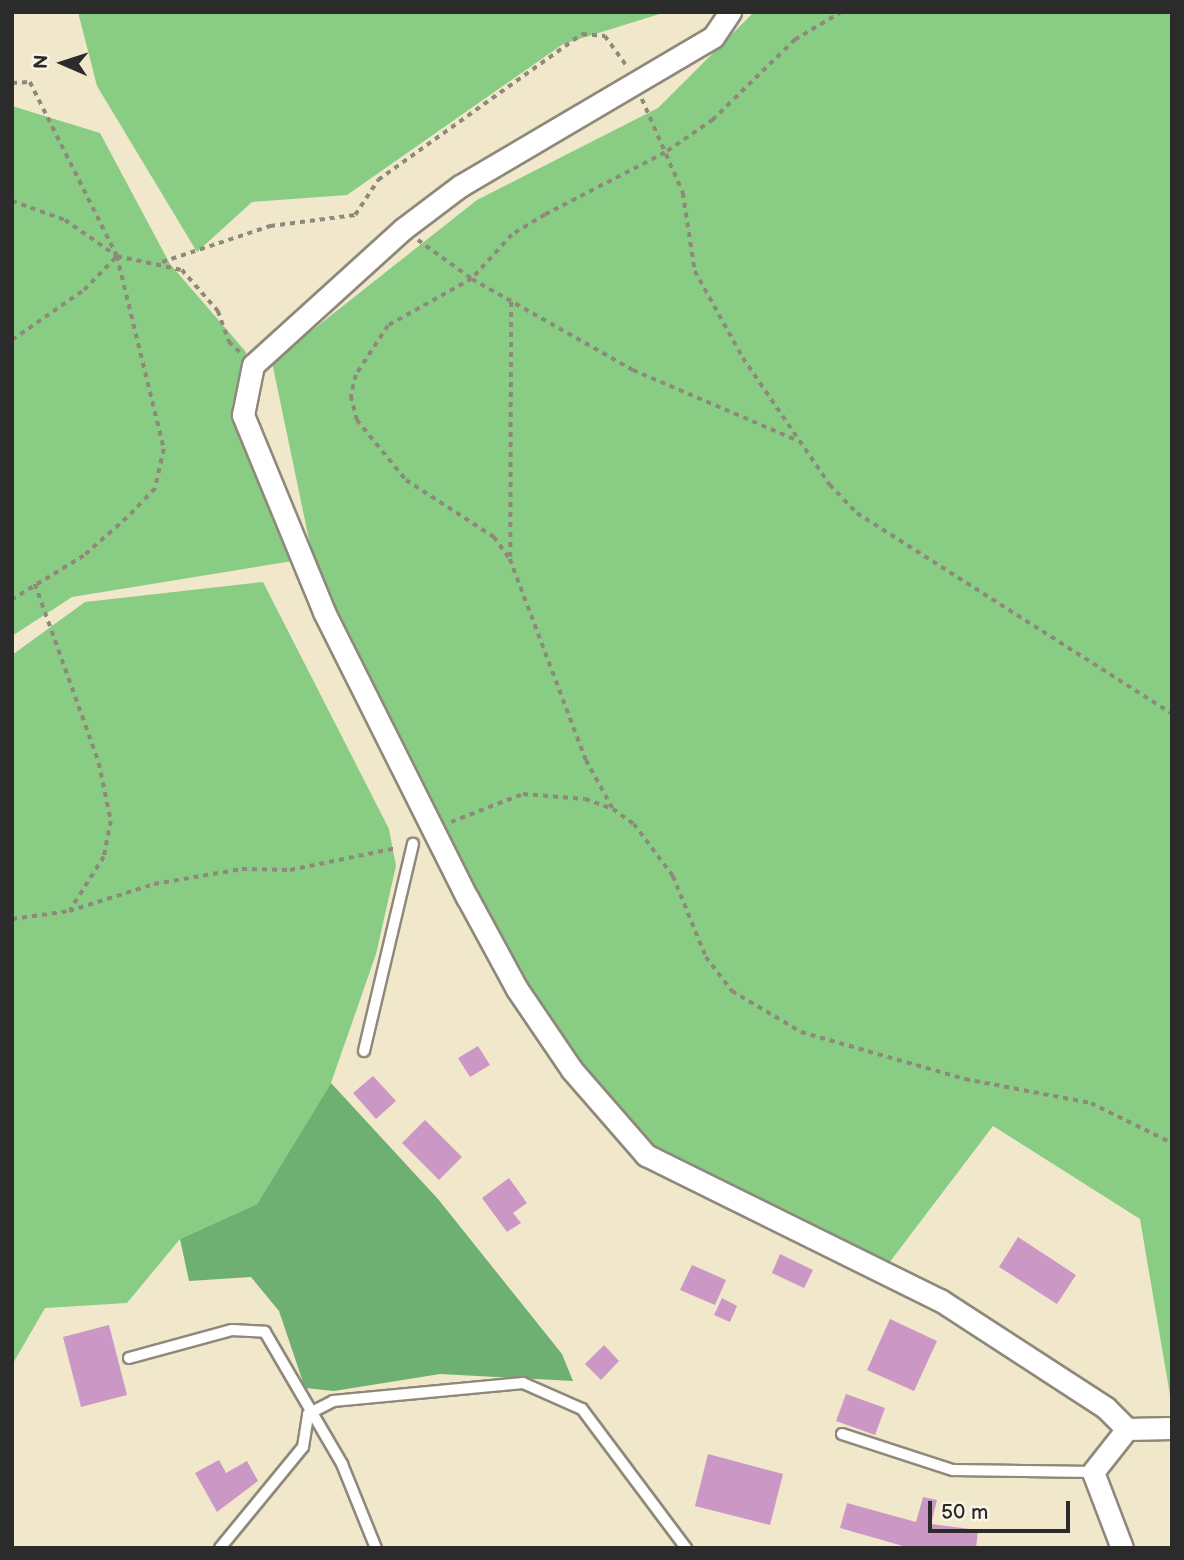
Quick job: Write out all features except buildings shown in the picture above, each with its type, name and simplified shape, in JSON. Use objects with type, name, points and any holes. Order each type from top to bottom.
[{"type":"street","points":[[730,12],[713,37],[460,186],[402,229],[254,365],[243,415],[259,464],[324,612],[517,989],[572,1070],[646,1155],[940,1300],[1106,1408],[1127,1429],[1172,1428]]},
{"type":"street","points":[[1122,1548],[1093,1472],[1127,1429]]},
{"type":"lane","points":[[363,1051],[413,844]]},
{"type":"lane","points":[[129,1358],[232,1330],[265,1332],[308,1414],[342,1464],[376,1548]]},
{"type":"lane","points":[[308,1414],[333,1401],[477,1385],[523,1383],[554,1393],[582,1409],[686,1548]]},
{"type":"lane","points":[[220,1548],[303,1447],[308,1414]]},
{"type":"lane","points":[[842,1434],[953,1470],[1093,1472]]},
{"type":"path","points":[[613,809],[586,760],[510,559],[494,537],[426,496],[380,454],[357,420],[351,396],[367,352],[388,326],[472,279],[512,235],[665,153],[713,120],[795,40],[842,12]]},
{"type":"path","points":[[162,262],[270,226],[355,215],[378,180],[582,34],[605,36],[636,84],[683,193],[695,271],[795,440],[857,513],[1172,714]]},
{"type":"path","points":[[12,83],[30,82],[117,256],[160,417],[162,469],[155,489],[84,556],[12,600]]},
{"type":"path","points":[[12,201],[65,220],[117,256],[162,262],[182,270],[204,293],[229,342],[254,365]]},
{"type":"path","points":[[402,229],[472,279],[633,370],[795,440]]},
{"type":"path","points":[[12,340],[84,290],[117,256]]},
{"type":"path","points":[[510,559],[511,299]]},
{"type":"path","points":[[35,584],[99,763],[111,821],[104,857],[69,911]]},
{"type":"path","points":[[436,831],[523,794],[585,799],[613,809],[634,824],[673,876],[706,957],[732,991],[769,1017],[865,1053],[1091,1103],[1172,1143]]},
{"type":"path","points":[[12,919],[69,911],[154,884],[242,869],[290,870],[413,844]]},
{"type":"green space","points":[[78,12],[666,12],[563,44],[347,195],[252,202],[197,252],[97,86]]},
{"type":"green space","points":[[754,12],[1172,12],[1172,1407],[1140,1219],[993,1126],[889,1263],[790,1223],[658,1149],[581,1064],[523,981],[314,564],[272,362],[477,200],[658,108]]},
{"type":"green space","points":[[12,106],[100,133],[170,264],[246,352],[245,425],[293,561],[72,597],[12,636]]},
{"type":"green space","points":[[263,582],[389,829],[396,866],[376,954],[331,1083],[257,1204],[180,1239],[127,1303],[45,1308],[12,1365],[12,655],[85,602]]},
{"type":"green space","points":[[331,1083],[438,1199],[562,1354],[573,1381],[440,1374],[334,1391],[305,1388],[279,1311],[251,1277],[189,1281],[180,1239],[257,1204]]}]
